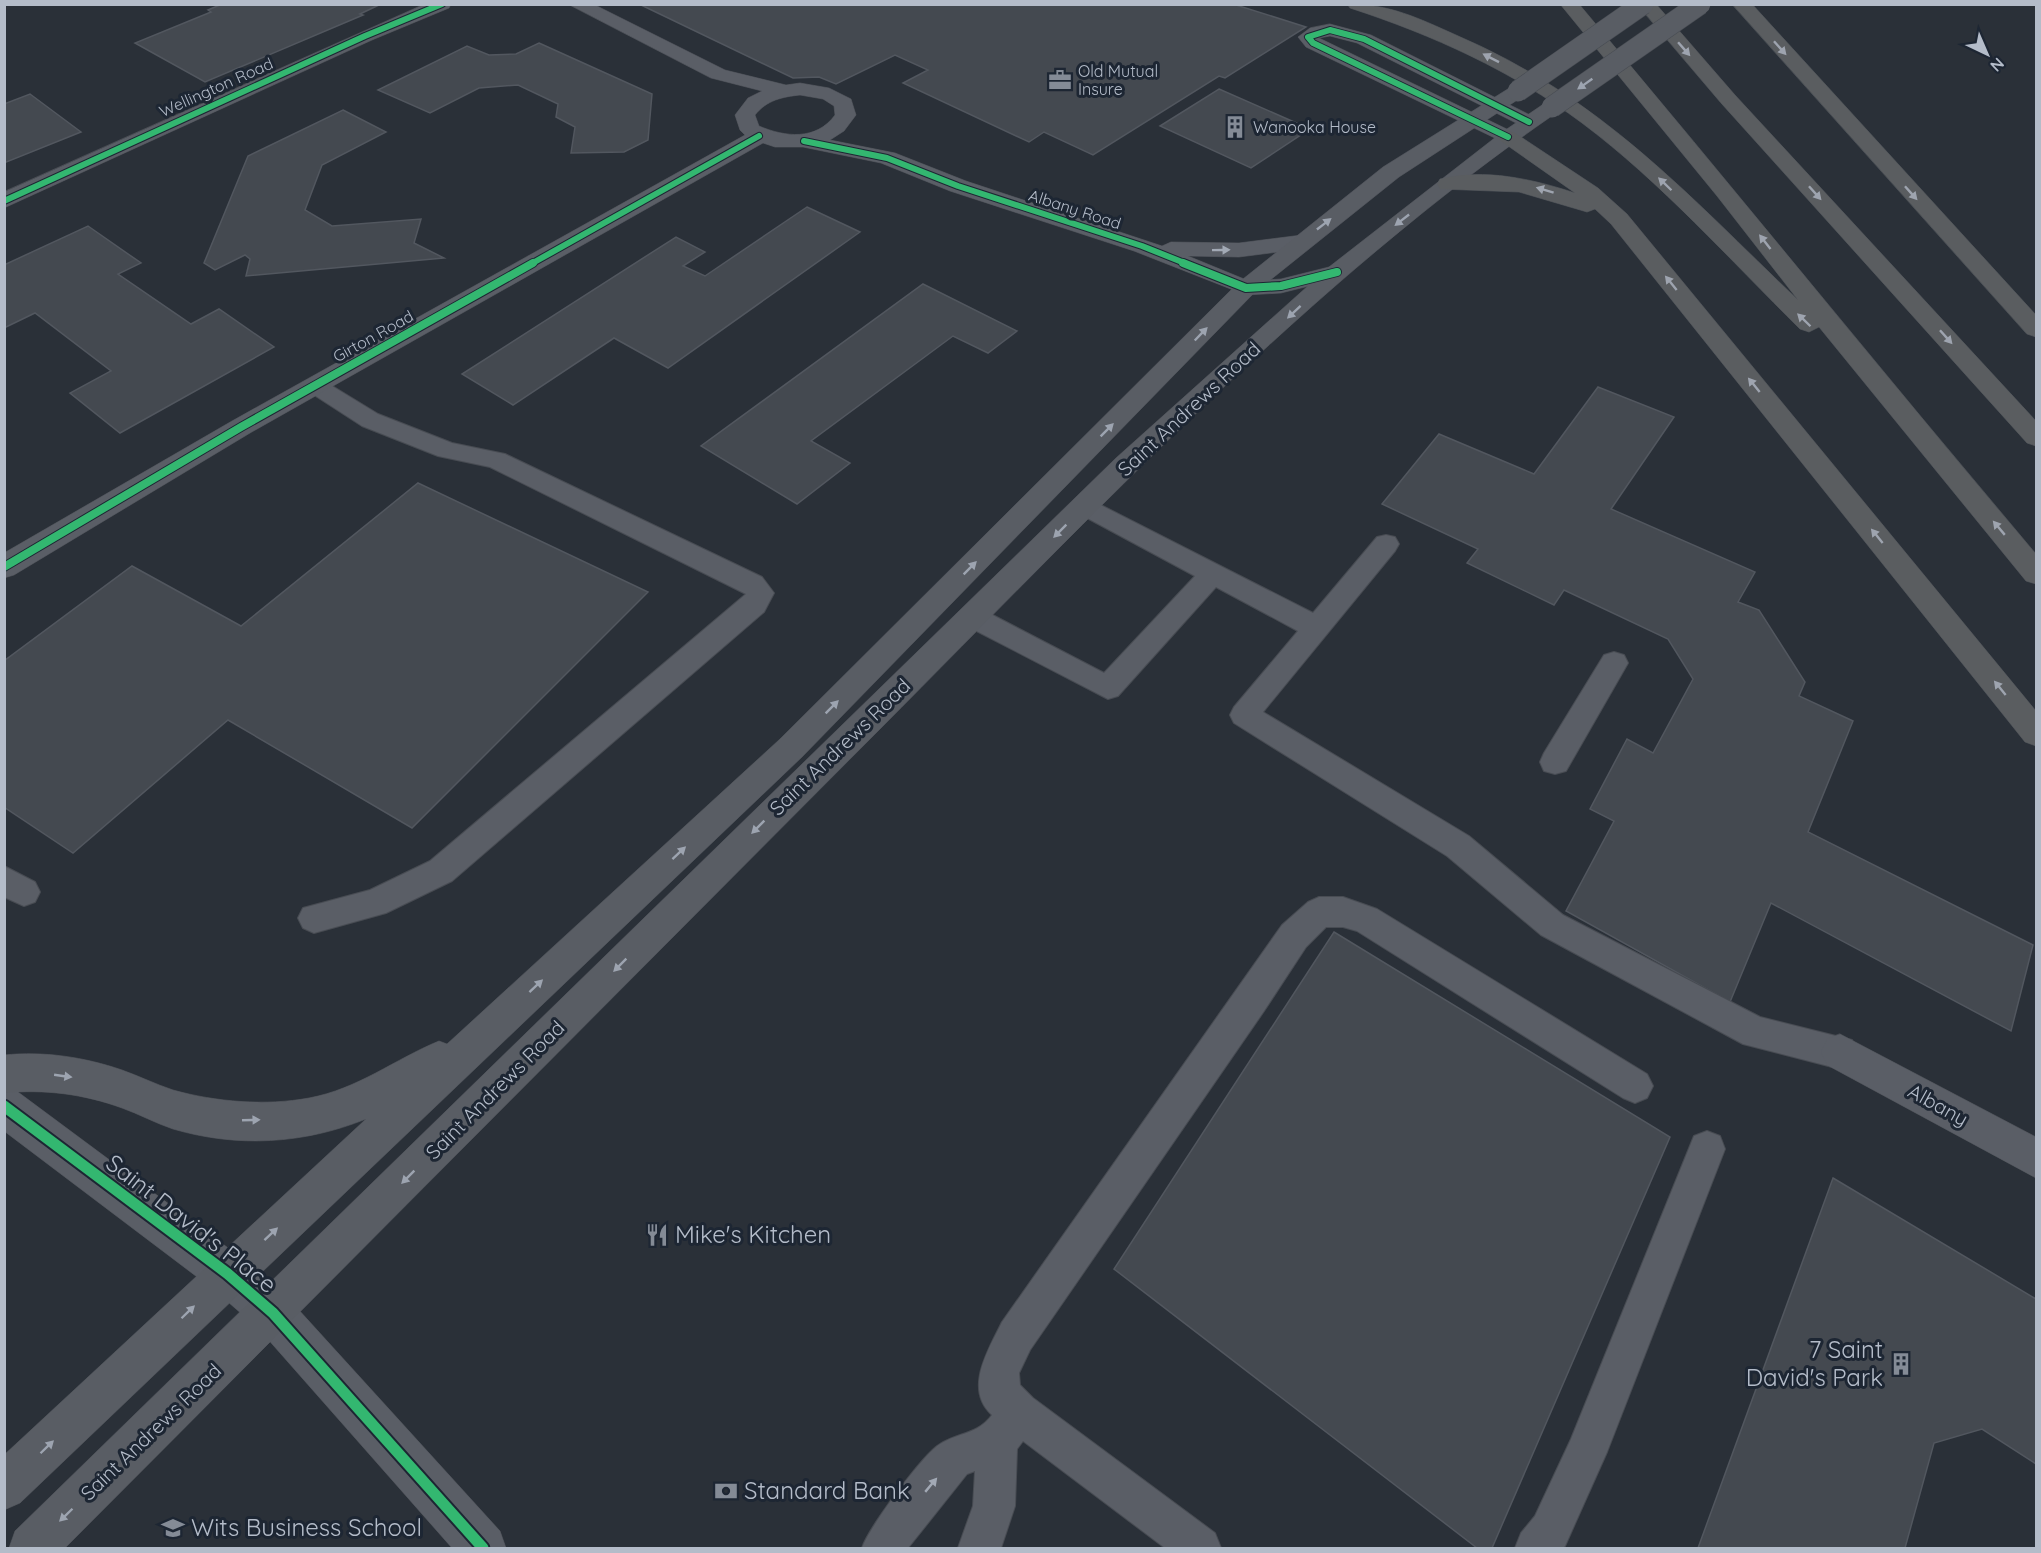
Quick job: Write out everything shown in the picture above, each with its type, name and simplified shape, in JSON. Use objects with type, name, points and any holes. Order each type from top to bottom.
[{"type":"highway","points":[[1357,4],[1467,46],[1521,74],[1581,113],[1663,180],[1816,332],[1866,370]]},
{"type":"highway","points":[[1569,4],[1725,190],[1866,370],[2037,573]]},
{"type":"highway","points":[[1645,4],[1728,99],[2037,436]]},
{"type":"highway","points":[[1741,4],[2037,329]]},
{"type":"highway","points":[[1508,137],[1590,193],[1619,219],[2037,733]]},
{"type":"highway","points":[[1448,184],[1476,181],[1508,182],[1536,187],[1619,219]]},
{"type":"main road","name":"Saint Andrews Road","points":[[4,1487],[228,1274],[791,748],[1246,288],[1390,171],[1518,91],[1645,4]]},
{"type":"main road","name":"Saint Andrews Road","points":[[32,1548],[1085,506],[1337,272],[1508,137],[1700,4]]},
{"type":"main road","points":[[4,1074],[25,1071],[70,1076],[119,1088],[174,1109],[241,1121],[321,1115],[371,1096],[423,1070],[498,1022]]},
{"type":"street","name":"Wellington Road","points":[[4,201],[343,46],[442,4]]},
{"type":"street","points":[[577,4],[718,74],[783,90]]},
{"type":"street","points":[[1508,137],[1313,44],[1308,37],[1317,32],[1330,30],[1364,39],[1529,122]]},
{"type":"street","points":[[718,74],[749,108]]},
{"type":"street","points":[[783,90],[762,98],[749,108],[745,115],[745,123],[759,136],[788,142],[804,141],[833,131],[847,116]]},
{"type":"street","name":"Albany Road","points":[[783,90],[816,90],[840,99],[846,107],[847,116],[887,158]]},
{"type":"street","name":"Girton Road","points":[[4,567],[316,386],[759,136]]},
{"type":"street","name":"Albany Road","points":[[804,141],[887,158],[958,186],[1142,246],[1246,288],[1281,286],[1337,272]]},
{"type":"street","name":"Albany Road","points":[[1142,246],[1239,250],[1302,242]]},
{"type":"street","name":"Albany","points":[[1840,1052],[2037,1158]]},
{"type":"street","name":"Saint David's Place","points":[[4,1106],[228,1274],[273,1312],[483,1548]]},
{"type":"lane","points":[[314,918],[375,903],[441,871],[754,605],[761,593],[753,584],[496,460],[447,450],[408,437],[370,420],[316,386]]},
{"type":"lane","points":[[1085,506],[1315,627]]},
{"type":"lane","points":[[1386,544],[1244,715],[1458,846],[1552,926],[1755,1032],[1840,1052]]},
{"type":"lane","points":[[973,617],[1108,688],[1213,573]]},
{"type":"lane","points":[[1555,762],[1614,663]]},
{"type":"lane","points":[[980,1548],[994,1506],[1008,1427],[1000,1395],[999,1372],[1016,1336],[1252,1000],[1294,936],[1319,912],[1342,912],[1366,919],[1635,1086]]},
{"type":"lane","points":[[1536,1548],[1550,1531],[1586,1452],[1707,1149]]},
{"type":"lane","points":[[883,1548],[903,1519],[953,1459],[1008,1427]]},
{"type":"lane","points":[[1008,1427],[1200,1548]]},
{"type":"building","points":[[222,4],[381,4],[360,14],[363,15],[205,82],[135,43],[211,12],[208,10]]},
{"type":"building","name":"Old Mutual Insure","points":[[639,4],[1233,4],[1306,27],[1225,78],[1219,76],[1093,155],[1044,132],[1029,142],[903,83],[928,70],[895,55],[836,84],[819,77],[793,78]]},
{"type":"building","points":[[539,43],[652,94],[648,140],[624,152],[571,153],[575,127],[556,117],[558,104],[518,85],[479,88],[430,113],[378,90],[467,46],[489,55],[516,54]]},
{"type":"building","name":"Wanooka House","points":[[1219,89],[1310,129],[1251,168],[1160,126]]},
{"type":"building","points":[[30,94],[81,132],[4,163],[4,104]]},
{"type":"building","points":[[343,110],[386,132],[322,165],[305,210],[332,226],[421,219],[414,243],[444,258],[246,276],[250,259],[245,255],[215,270],[204,263],[248,156]]},
{"type":"building","points":[[807,207],[860,232],[668,368],[614,338],[513,405],[462,374],[676,237],[705,252],[683,266],[705,276]]},
{"type":"building","points":[[88,226],[141,263],[118,274],[191,324],[219,309],[274,347],[120,433],[70,393],[111,371],[35,313],[4,328],[4,265]]},
{"type":"building","points":[[923,284],[1017,331],[988,353],[953,336],[811,441],[850,463],[797,504],[701,446]]},
{"type":"building","points":[[1598,387],[1674,417],[1611,509],[1755,572],[1738,602],[1759,610],[1805,682],[1799,696],[1853,721],[1808,832],[2033,945],[2011,1031],[1771,903],[1730,1002],[1566,911],[1614,821],[1590,809],[1627,739],[1653,753],[1693,679],[1668,639],[1564,590],[1554,605],[1467,563],[1478,549],[1382,504],[1439,434],[1534,474]]},
{"type":"building","points":[[418,483],[648,592],[412,828],[228,720],[73,853],[4,807],[4,661],[132,566],[241,626]]},
{"type":"building","points":[[1334,932],[1670,1137],[1492,1548],[1477,1548],[1114,1269]]},
{"type":"building","name":"7 Saint David's Park","points":[[1833,1178],[2036,1299],[2036,1464],[1982,1429],[1934,1443],[1905,1548],[1698,1548]]},
{"type":"cycle path","points":[[4,201],[365,36],[442,4]]},
{"type":"cycle path","points":[[1508,137],[1313,43],[1308,37],[1317,32],[1330,30],[1364,39],[1529,122]]},
{"type":"cycle path","points":[[4,567],[241,427],[759,136]]},
{"type":"cycle path","points":[[804,141],[887,158],[958,186],[1142,246],[1246,288],[1281,286],[1337,272]]},
{"type":"cycle path","points":[[4,1106],[228,1274],[273,1313],[483,1548]]},
{"type":"place","name":"Old Mutual Insure","points":[[1060,80]]},
{"type":"place","name":"Wanooka House","points":[[1235,127]]},
{"type":"place","name":"Mike's Kitchen","points":[[657,1235]]},
{"type":"place","name":"7 Saint David's Park","points":[[1901,1364]]},
{"type":"place","name":"Standard Bank","points":[[726,1491]]},
{"type":"place","name":"Wits Business School","points":[[173,1528]]}]
